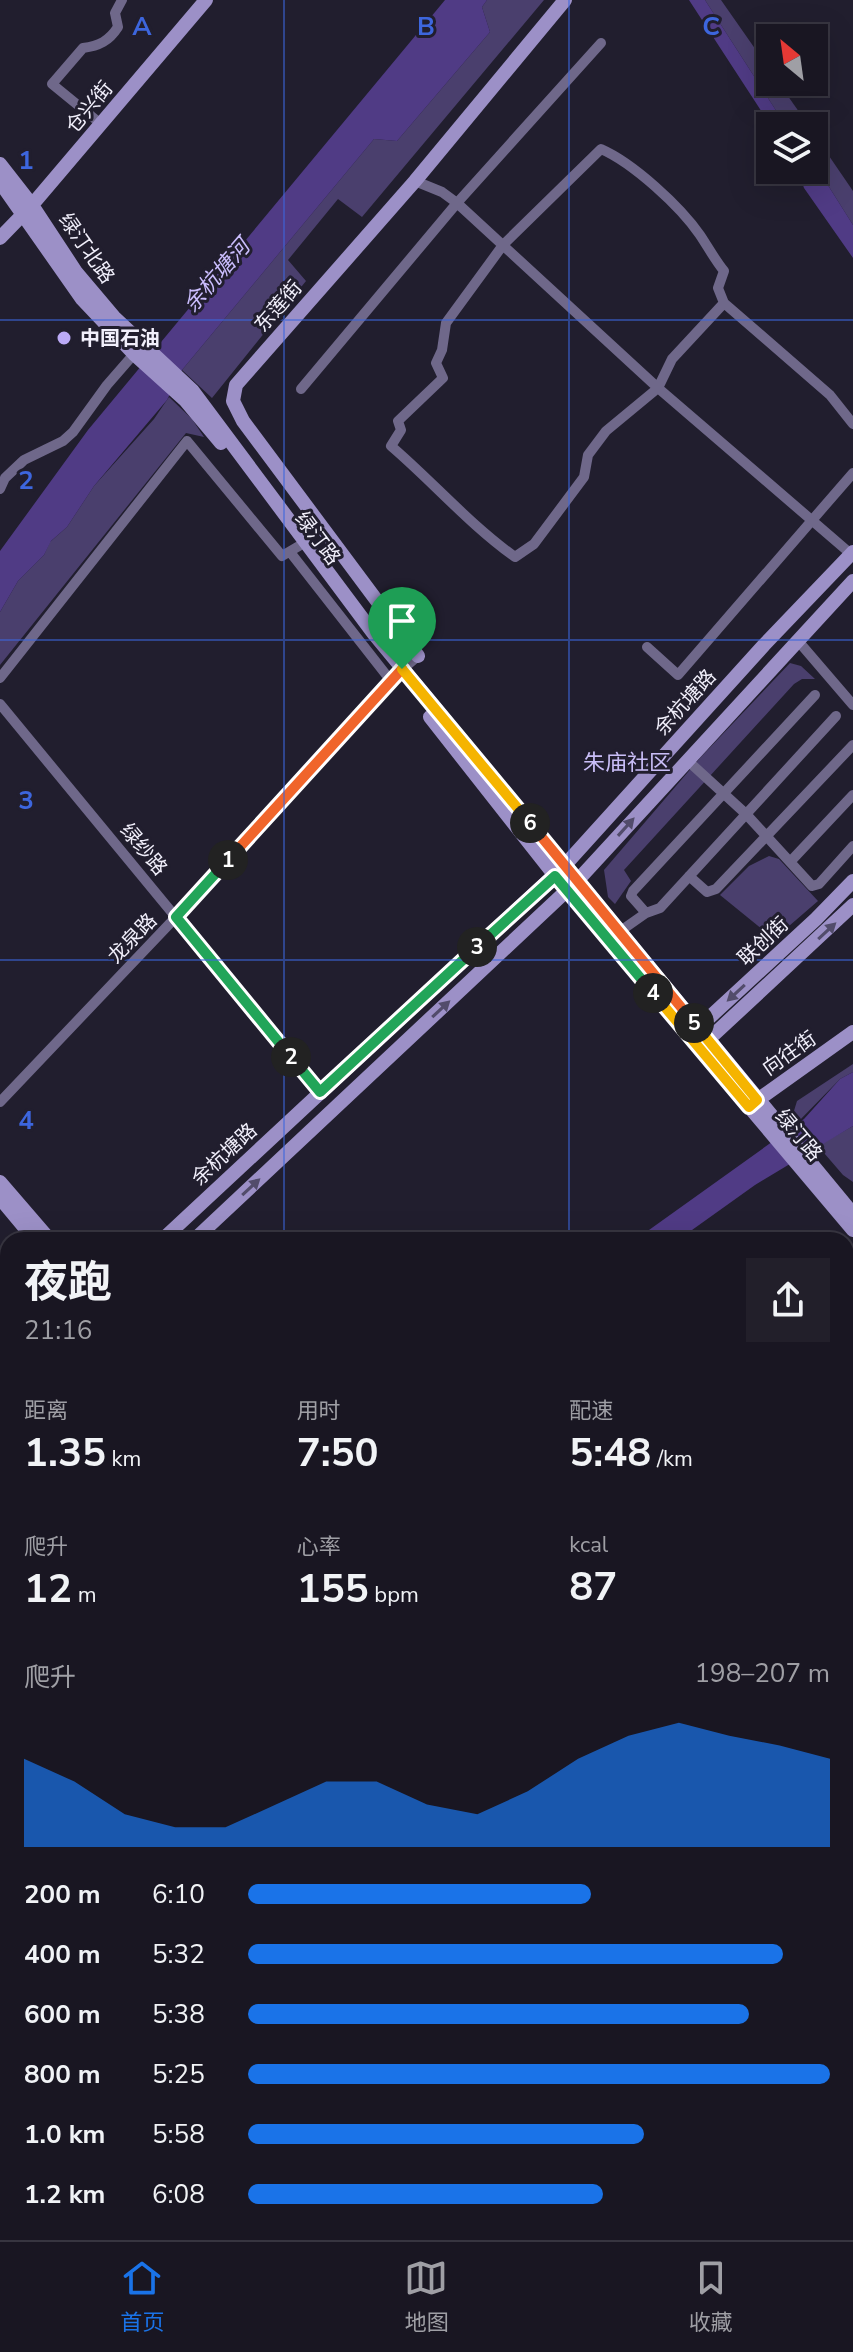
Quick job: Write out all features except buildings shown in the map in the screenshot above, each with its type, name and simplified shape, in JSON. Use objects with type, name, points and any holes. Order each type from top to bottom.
[{"type":"main road","name":"仓兴街","points":[[0,238],[206,0]]},
{"type":"main road","name":"东莲街","points":[[418,656],[243,421],[233,401],[236,385],[415,181],[565,0]]},
{"type":"main road","name":"绿汀北路","points":[[0,164],[82,299],[141,354]]},
{"type":"main road","name":"绿汀北路","points":[[0,182],[28,209]]},
{"type":"main road","name":"绿汀路","points":[[141,354],[189,395],[397,674]]},
{"type":"main road","name":"绿汀路","points":[[189,395],[294,549],[755,1106],[853,1214]]},
{"type":"main road","name":"余杭塘路","points":[[171,1232],[560,870],[764,645],[852,556]]},
{"type":"main road","points":[[776,666],[783,651],[853,571]]},
{"type":"main road","name":"余杭塘路","points":[[203,1232],[572,885],[853,581]]},
{"type":"main road","name":"联创街","points":[[698,1028],[853,881]]},
{"type":"main road","name":"绿汀路","points":[[572,885],[619,932],[708,1040],[755,1106]]},
{"type":"main road","name":"联创街","points":[[708,1040],[853,905]]},
{"type":"main road","name":"向往街","points":[[755,1106],[853,1032]]},
{"type":"main road","name":"向往街","points":[[755,1106],[853,1043]]},
{"type":"main road","name":"绿汀路","points":[[802,1160],[853,1230]]},
{"type":"main road","points":[[0,1182],[43,1232]]},
{"type":"main road","points":[[0,1198],[28,1232]]},
{"type":"street","points":[[101,124],[52,84],[83,48],[97,46],[111,38],[118,27],[115,13],[122,0]]},
{"type":"street","points":[[301,389],[457,203],[601,43]]},
{"type":"street","points":[[724,303],[672,359],[658,388],[606,431],[588,455],[584,477],[534,544],[515,557],[391,446],[401,430],[398,421],[443,378],[436,363],[442,350],[446,323],[503,245],[601,149],[616,156],[655,186],[699,233],[724,271],[718,288],[724,303],[830,395],[853,424]]},
{"type":"street","points":[[415,181],[442,192],[457,203],[658,388],[852,556]]},
{"type":"street","points":[[0,489],[5,478],[24,460],[63,441],[73,432],[107,385],[141,354]]},
{"type":"street","points":[[0,678],[187,441],[282,556],[294,549]]},
{"type":"street","points":[[647,647],[678,675],[853,473]]},
{"type":"street","points":[[799,642],[853,705]]},
{"type":"street","name":"龙泉路","points":[[0,1102],[176,917],[397,674],[418,656]]},
{"type":"street","points":[[646,913],[631,896],[633,891],[815,695]]},
{"type":"street","name":"绿纱路","points":[[0,704],[320,1092]]},
{"type":"street","points":[[619,932],[646,913],[660,908],[836,716]]},
{"type":"street","points":[[689,876],[707,892],[716,889],[853,745]]},
{"type":"street","points":[[687,760],[746,814],[812,886],[819,884],[853,846]]},
{"type":"street","points":[[790,862],[853,795]]},
{"type":"shaded area","points":[[445,0],[487,0],[482,7],[490,32],[397,141],[374,139],[182,370],[167,400],[94,486],[67,527],[51,541],[44,555],[18,581],[0,612],[0,551],[88,430]]},
{"type":"shaded area","points":[[487,0],[544,0],[362,217],[338,199],[288,260],[306,281],[212,398],[182,370],[374,139],[397,141],[490,32],[482,7]]},
{"type":"shaded area","points":[[689,0],[705,0],[756,79],[756,96],[767,96],[777,112],[762,112]]},
{"type":"shaded area","points":[[705,0],[721,0],[756,50],[756,79]]},
{"type":"shaded area","points":[[767,96],[788,96],[799,112],[777,112]]},
{"type":"shaded area","points":[[828,154],[853,191],[853,225],[827,184]]},
{"type":"shaded area","points":[[803,184],[827,184],[853,225],[853,258]]},
{"type":"shaded area","points":[[169,397],[192,419],[204,437],[186,433],[0,665],[0,612],[18,581],[44,555],[50,542],[67,527],[94,486],[154,419]]},
{"type":"shaded area","points":[[790,663],[801,666],[815,679],[802,679],[794,684],[624,870],[631,881],[615,904],[608,897],[604,870],[700,758]]},
{"type":"shaded area","points":[[769,856],[779,859],[818,901],[774,939],[720,895],[749,866]]},
{"type":"shaded area","points":[[853,1064],[853,1072],[840,1079],[797,1123],[793,1114],[797,1101]]},
{"type":"shaded area","points":[[853,1072],[853,1126],[755,1185],[689,1232],[646,1232],[804,1119],[840,1079]]},
{"type":"shaded area","points":[[853,1126],[853,1182],[818,1146]]},
{"type":"place","name":"中国石油","points":[[64,338]]},
{"type":"district","name":"朱庙社区","points":[[627,762]]},
{"type":"route","points":[[402,669],[757,1100],[749,1107],[555,876],[320,1092],[176,917],[402,669]]},
{"type":"water label","name":"余杭塘河","points":[[216,275]]}]
